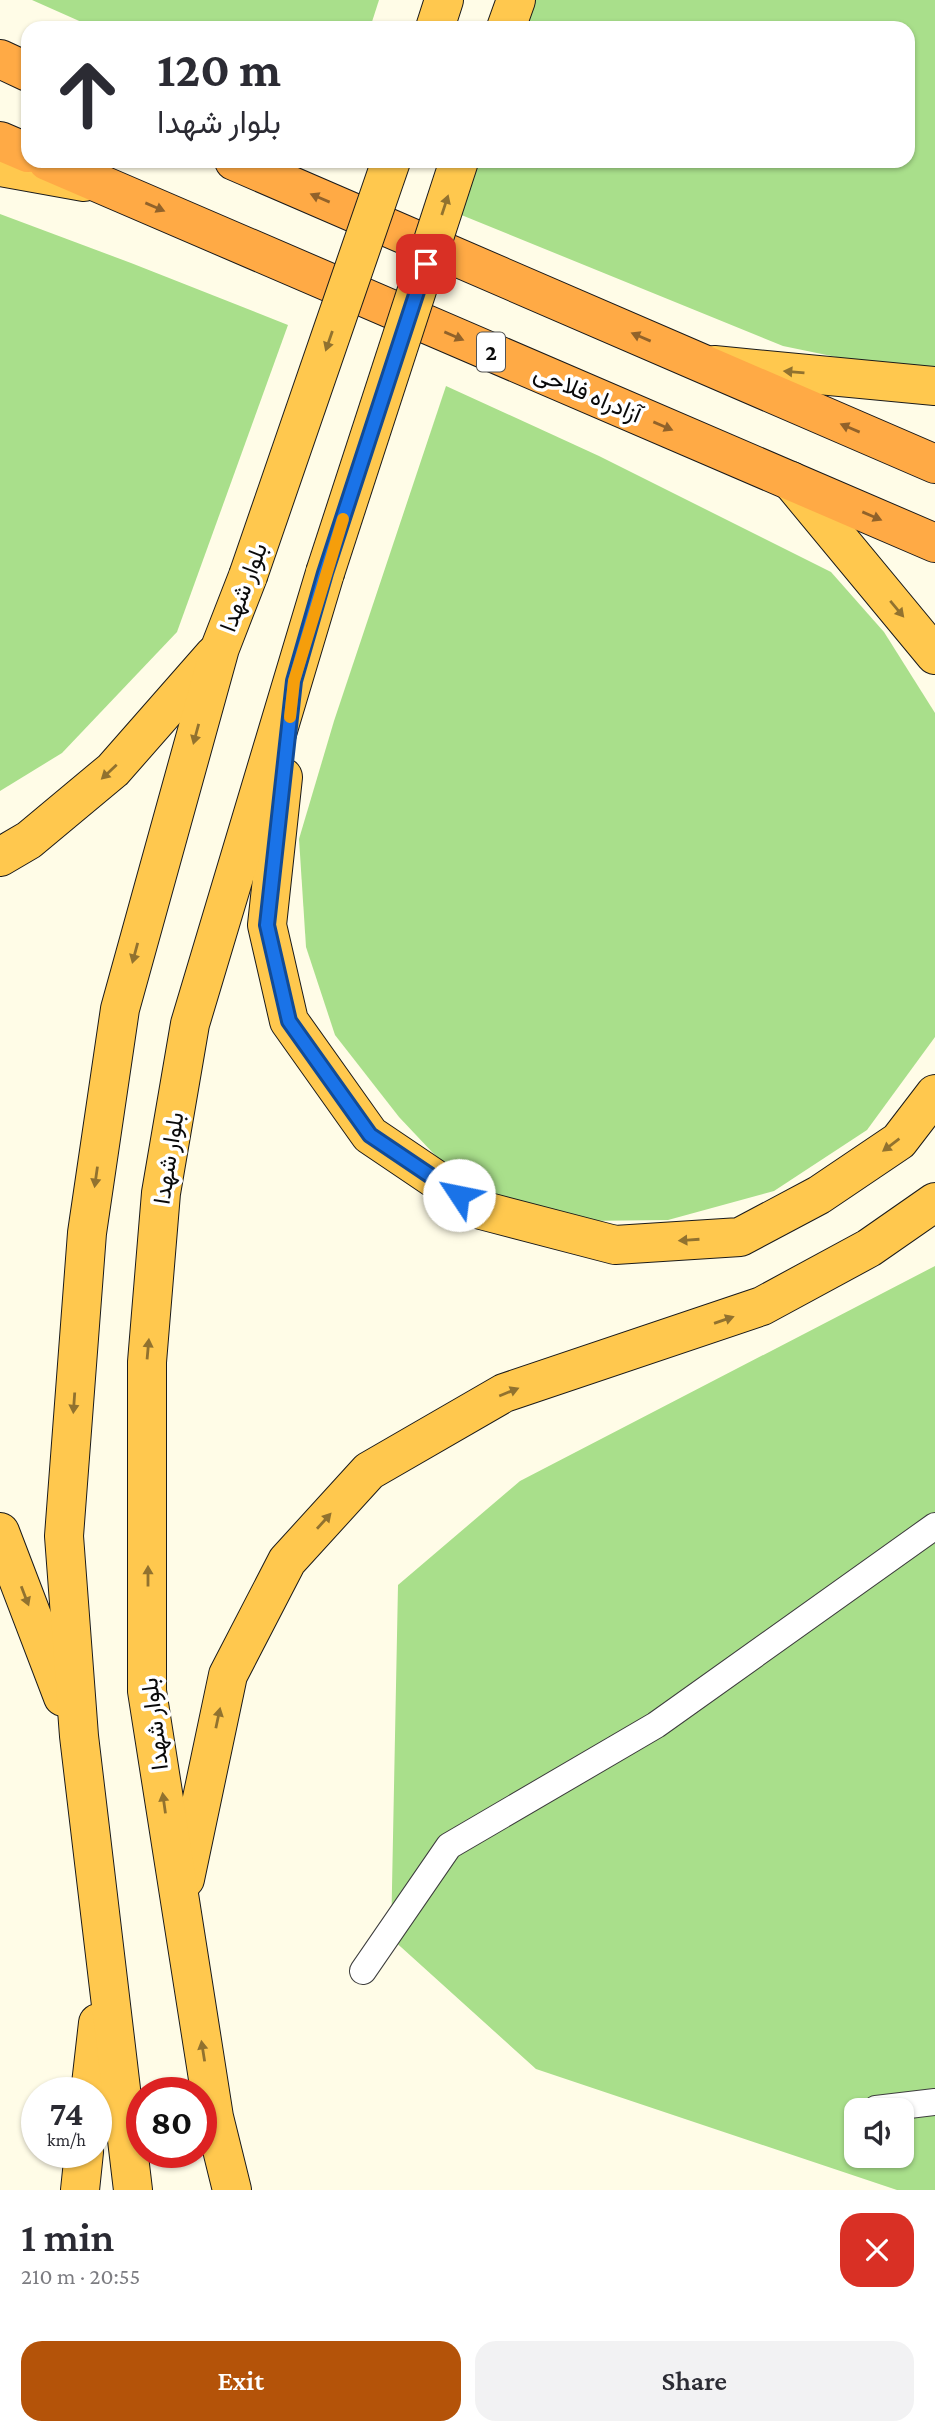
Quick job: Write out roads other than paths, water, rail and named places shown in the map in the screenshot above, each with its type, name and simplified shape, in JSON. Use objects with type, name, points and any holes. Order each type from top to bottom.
[{"type":"highway","points":[[437,21],[444,0]]},
{"type":"highway","points":[[508,21],[516,0]]},
{"type":"highway","points":[[0,141],[21,150]]},
{"type":"highway","points":[[0,167],[107,186]]},
{"type":"highway","name":"آزادراه فلاحی","points":[[64,168],[935,543]]},
{"type":"highway","points":[[250,168],[935,464]]},
{"type":"highway","name":"بلوار شهدا","points":[[133,2190],[79,1736],[64,1536],[87,1233],[120,1009],[219,648],[248,576],[389,168]]},
{"type":"highway","name":"بلوار شهدا","points":[[232,2190],[214,2117],[147,1691],[147,1362],[161,1192],[190,1024],[325,573],[457,168]]},
{"type":"highway","points":[[702,364],[935,386]]},
{"type":"highway","points":[[791,481],[935,655]]},
{"type":"highway","points":[[0,857],[29,840],[113,770],[219,648]]},
{"type":"highway","points":[[294,681],[267,925],[289,1021],[370,1135],[481,1210],[615,1245],[740,1237],[819,1195],[899,1140],[935,1094]]},
{"type":"highway","points":[[179,1905],[228,1675],[287,1561],[369,1471],[504,1393],[762,1306],[869,1248],[935,1202]]},
{"type":"highway","points":[[0,1532],[79,1736]]},
{"type":"highway","points":[[92,2077],[105,1958]]},
{"type":"highway","points":[[80,2190],[82,2168]]},
{"type":"street","points":[[363,1971],[449,1846],[656,1724],[935,1526]]},
{"type":"street","points":[[914,2104],[935,2102]]}]
